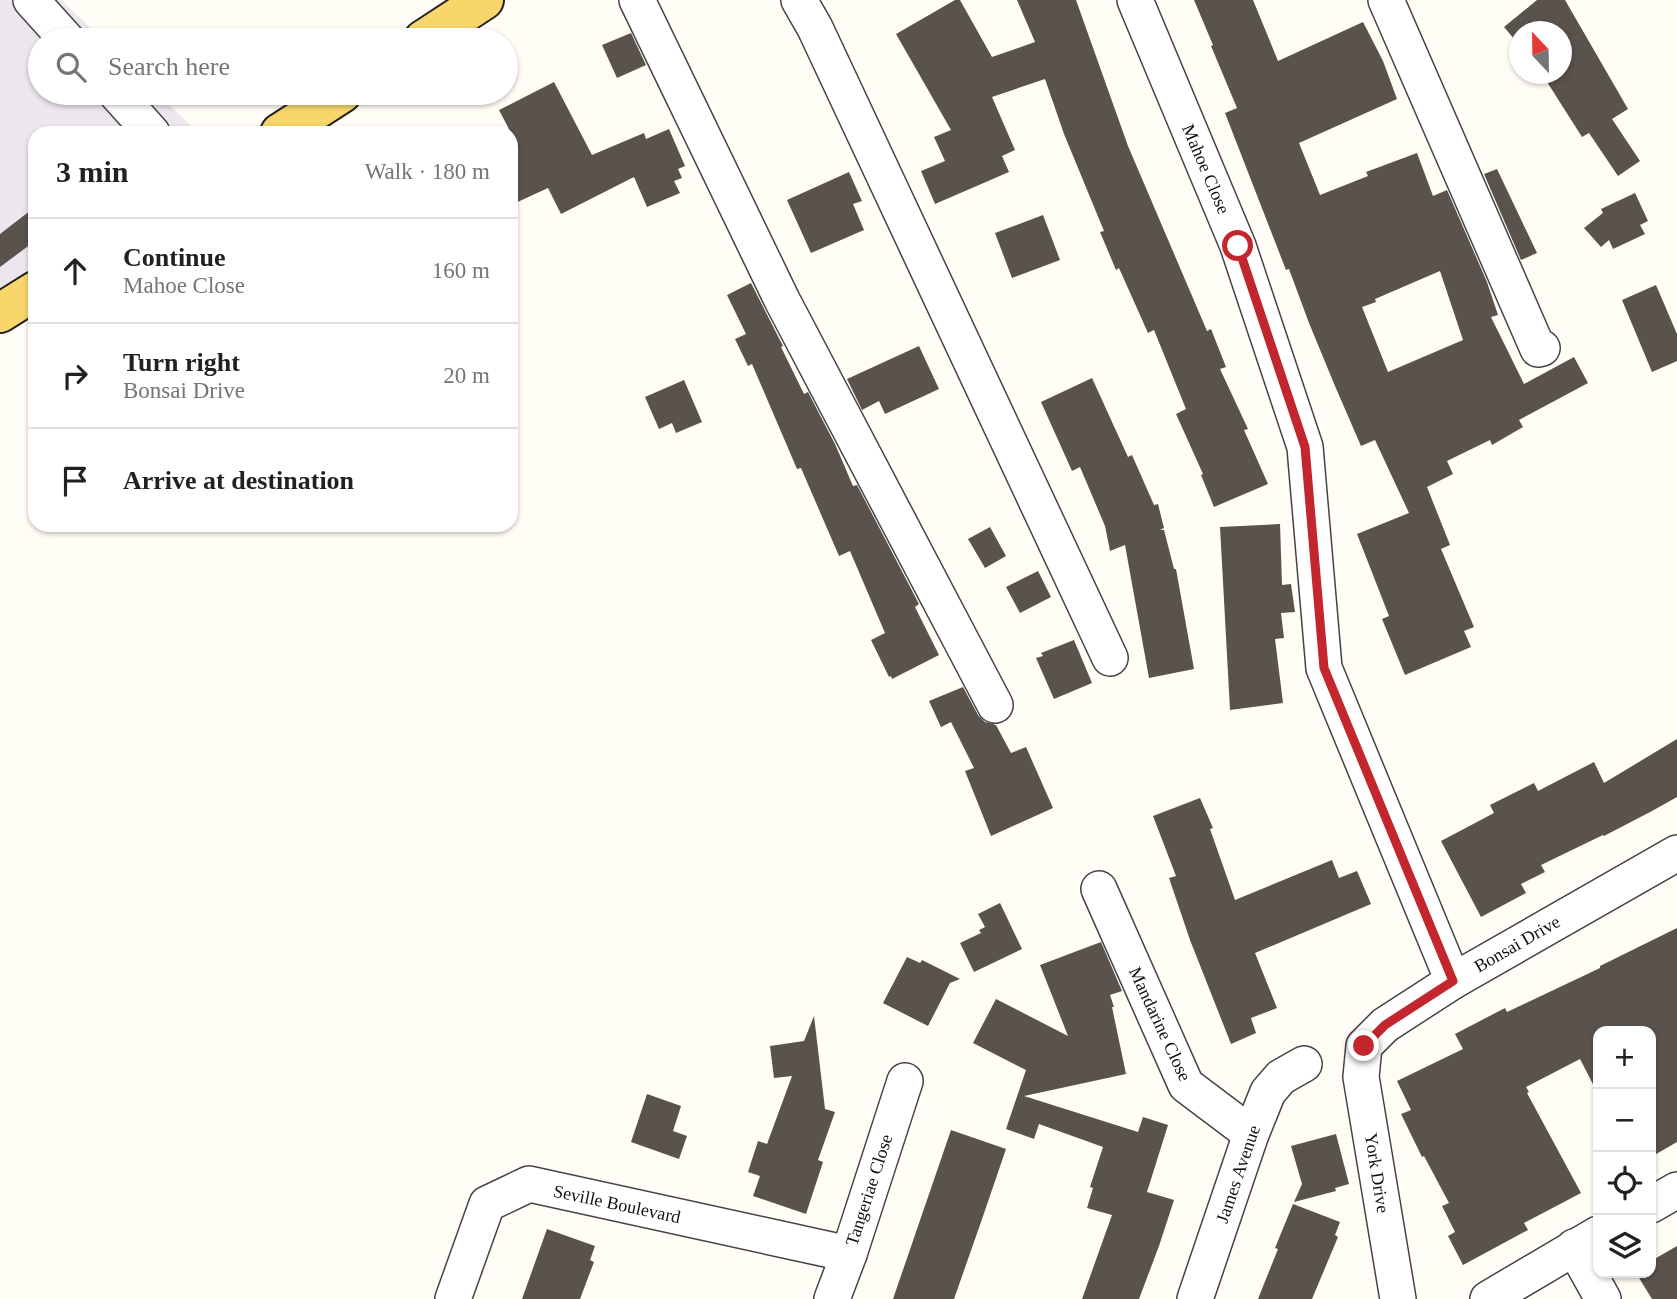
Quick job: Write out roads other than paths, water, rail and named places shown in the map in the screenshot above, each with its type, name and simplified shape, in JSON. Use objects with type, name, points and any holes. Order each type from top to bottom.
[{"type":"main road","points":[[441,28],[484,0]]},
{"type":"main road","points":[[291,126],[323,105]]},
{"type":"main road","points":[[0,313],[28,295]]},
{"type":"street","points":[[31,0],[56,28]]},
{"type":"street","points":[[638,0],[782,300],[995,705]]},
{"type":"street","points":[[799,0],[815,27],[1111,658]]},
{"type":"street","name":"Mahoe Close","points":[[1135,0],[1238,246],[1305,447],[1324,668],[1453,981]]},
{"type":"street","points":[[1386,0],[1538,349],[1542,348]]},
{"type":"street","points":[[127,105],[146,126]]},
{"type":"street","name":"Bonsai Drive","points":[[1364,1046],[1385,1025],[1453,981],[1677,853]]},
{"type":"street","name":"Mandarine Close","points":[[1099,889],[1186,1085],[1251,1134]]},
{"type":"street","name":"York Drive","points":[[1364,1046],[1361,1077],[1398,1299]]},
{"type":"street","name":"James Avenue","points":[[1195,1299],[1268,1091],[1281,1077],[1304,1064]]},
{"type":"street","name":"Tangeriae Close","points":[[832,1299],[905,1081]]},
{"type":"street","name":"Seville Boulevard","points":[[453,1299],[487,1204],[529,1184],[849,1254]]},
{"type":"street","points":[[1656,1202],[1677,1190]]},
{"type":"street","points":[[1488,1299],[1586,1241],[1603,1299]]}]
